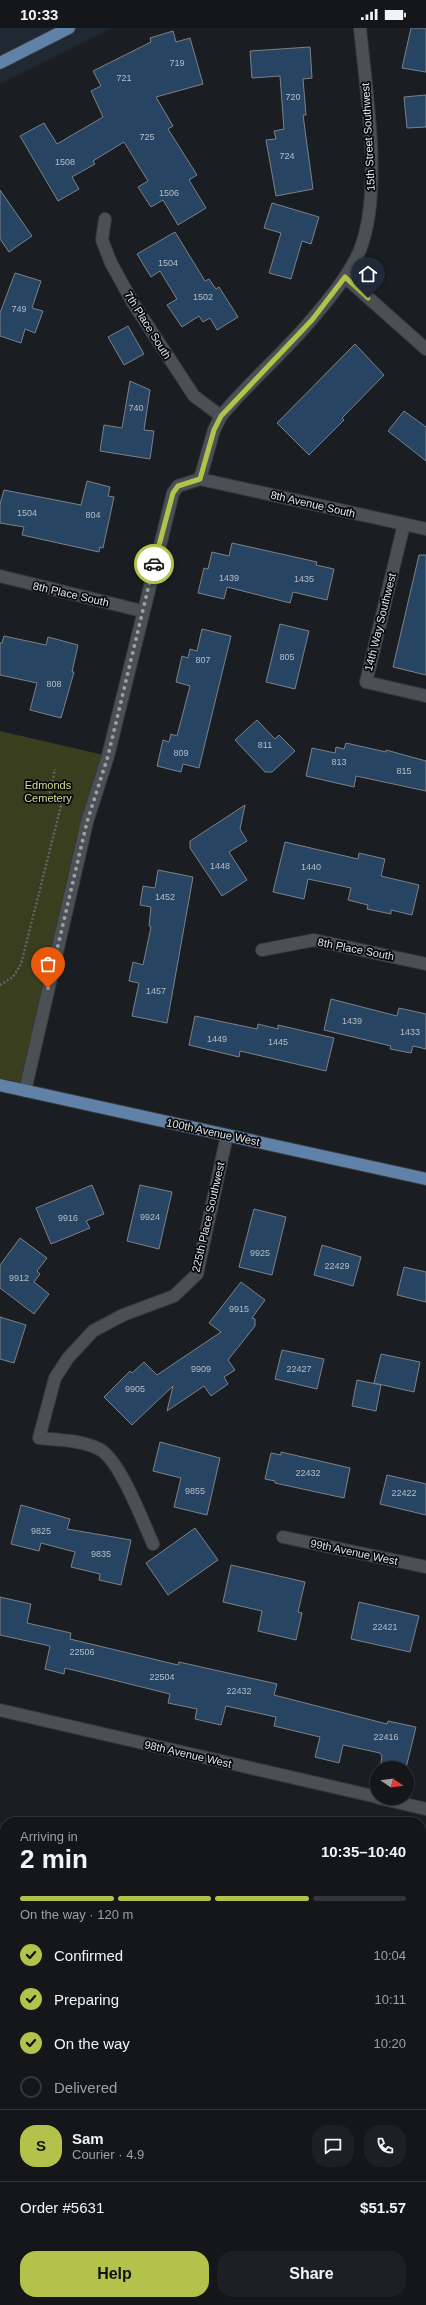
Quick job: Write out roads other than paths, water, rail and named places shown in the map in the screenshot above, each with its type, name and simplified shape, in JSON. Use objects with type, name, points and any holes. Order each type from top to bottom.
[{"type":"main road","points":[[0,63],[69,28]]},
{"type":"main road","name":"100th Avenue West","points":[[0,1086],[426,1180]]},
{"type":"street","name":"15th Street Southwest","points":[[200,479],[214,430],[221,416],[312,320],[345,277],[360,250],[368,221],[371,193],[371,164],[360,28]]},
{"type":"street","name":"7th Place South","points":[[105,219],[102,240],[111,263],[133,303],[194,396],[221,416]]},
{"type":"street","points":[[345,277],[426,349]]},
{"type":"street","points":[[25,1091],[87,822],[108,756],[142,611],[173,493],[178,486],[200,479]]},
{"type":"street","name":"8th Avenue South","points":[[200,479],[426,530]]},
{"type":"street","name":"14th Way Southwest","points":[[404,524],[366,682],[426,696]]},
{"type":"street","name":"8th Place South","points":[[0,576],[142,611]]},
{"type":"street","name":"8th Place South","points":[[262,950],[314,940],[426,964]]},
{"type":"street","name":"225th Place Southwest","points":[[153,1544],[117,1466],[101,1449],[79,1442],[39,1438],[55,1378],[68,1358],[93,1331],[123,1315],[174,1296],[196,1274],[227,1135]]},
{"type":"street","name":"99th Avenue West","points":[[283,1537],[426,1567]]},
{"type":"street","name":"98th Avenue West","points":[[0,1710],[370,1796]]},
{"type":"street","name":"98th Avenue West","points":[[409,1805],[426,1809]]},
{"type":"park label","name":"Edmonds Cemetery","points":[[48,791]]}]
